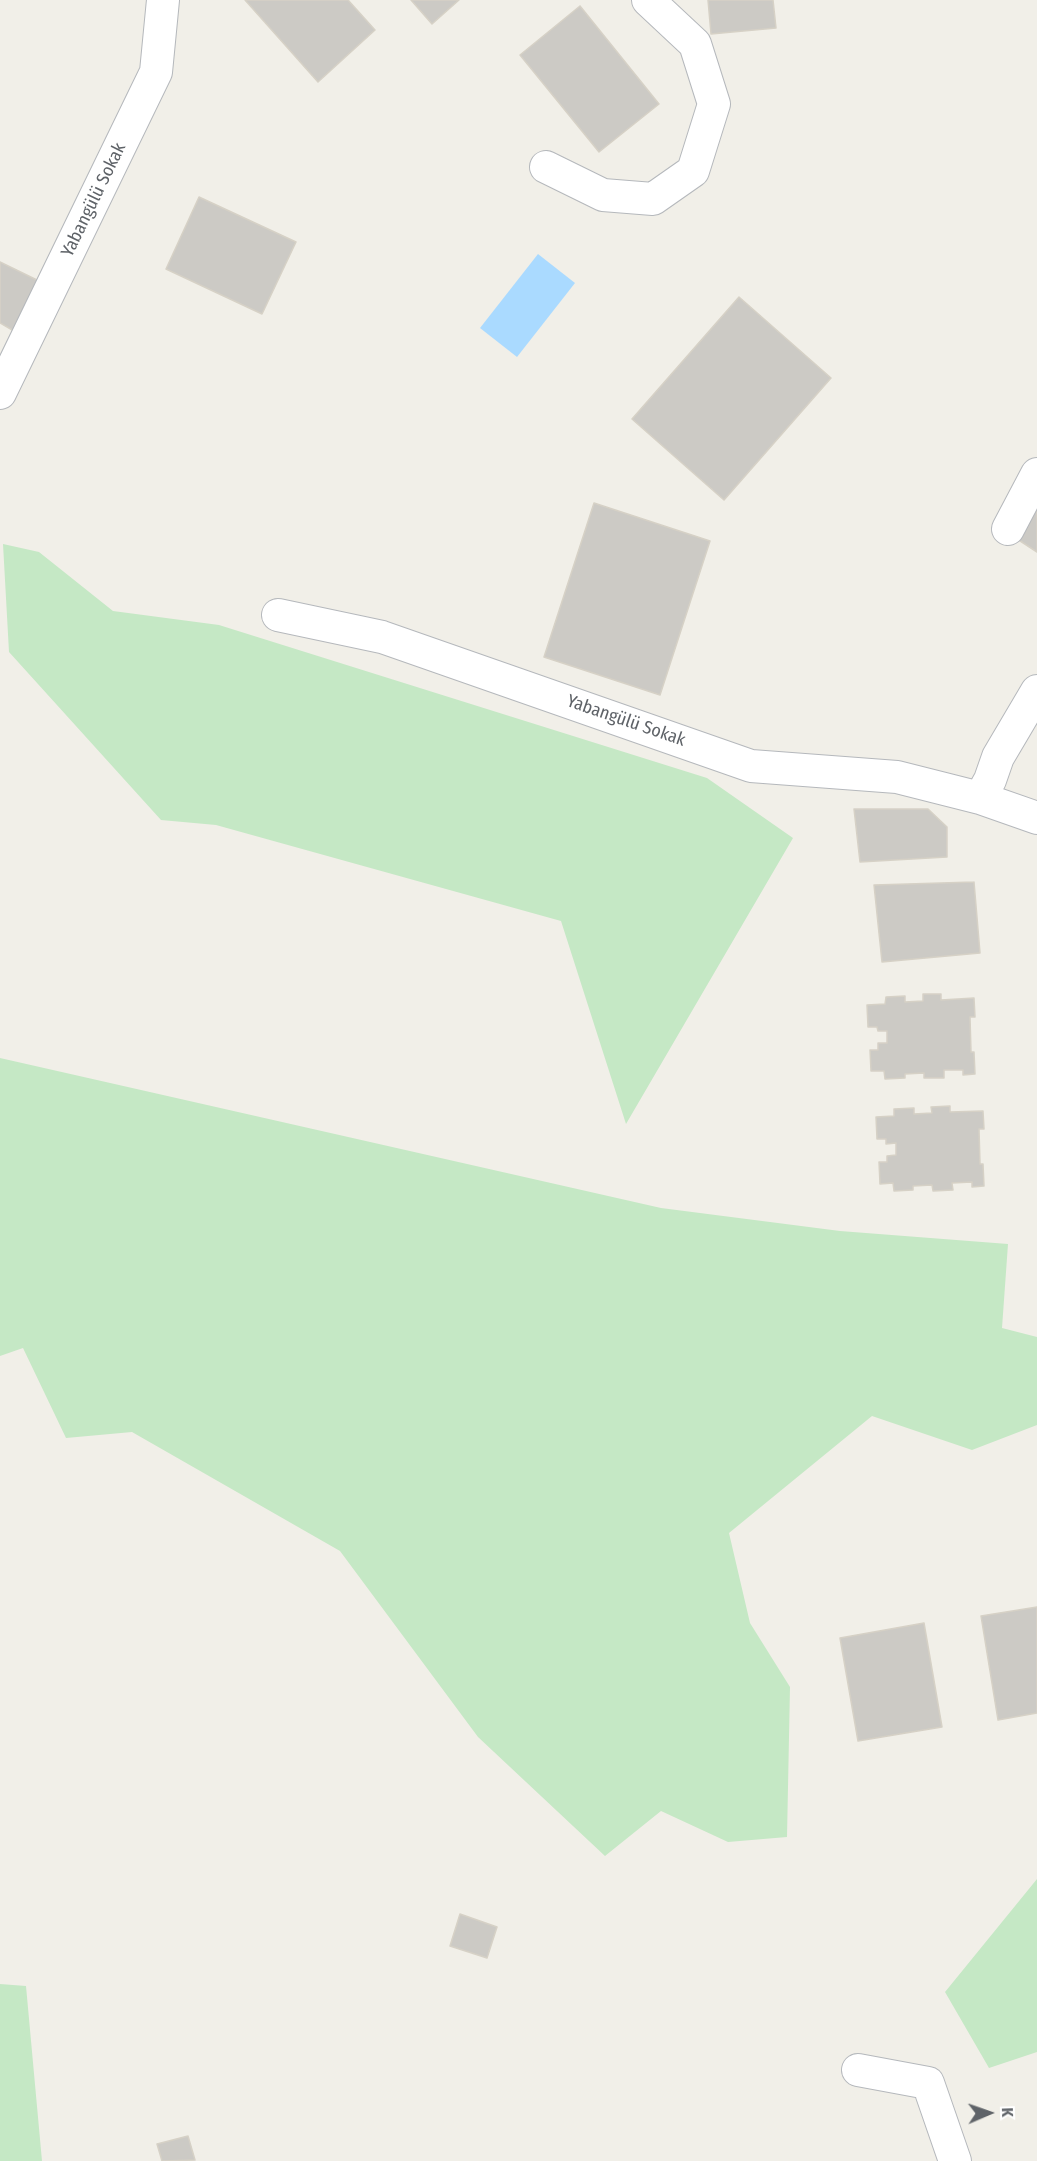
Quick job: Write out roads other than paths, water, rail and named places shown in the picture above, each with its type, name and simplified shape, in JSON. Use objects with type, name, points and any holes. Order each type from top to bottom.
[{"type":"street","name":"Yabangülü Sokak","points":[[0,393],[156,72],[163,0]]},
{"type":"street","points":[[546,166],[603,195],[653,200],[693,171],[714,104],[695,44],[648,0]]},
{"type":"street","points":[[1008,529],[1037,474]]},
{"type":"street","name":"Yabangülü Sokak","points":[[278,615],[382,637],[751,766],[897,777],[980,798],[1037,818]]},
{"type":"street","points":[[980,798],[990,780],[998,757],[1037,691]]},
{"type":"street","points":[[858,2070],[928,2083],[955,2161]]},
{"type":"water","points":[[538,254],[575,283],[517,357],[480,328]]}]
